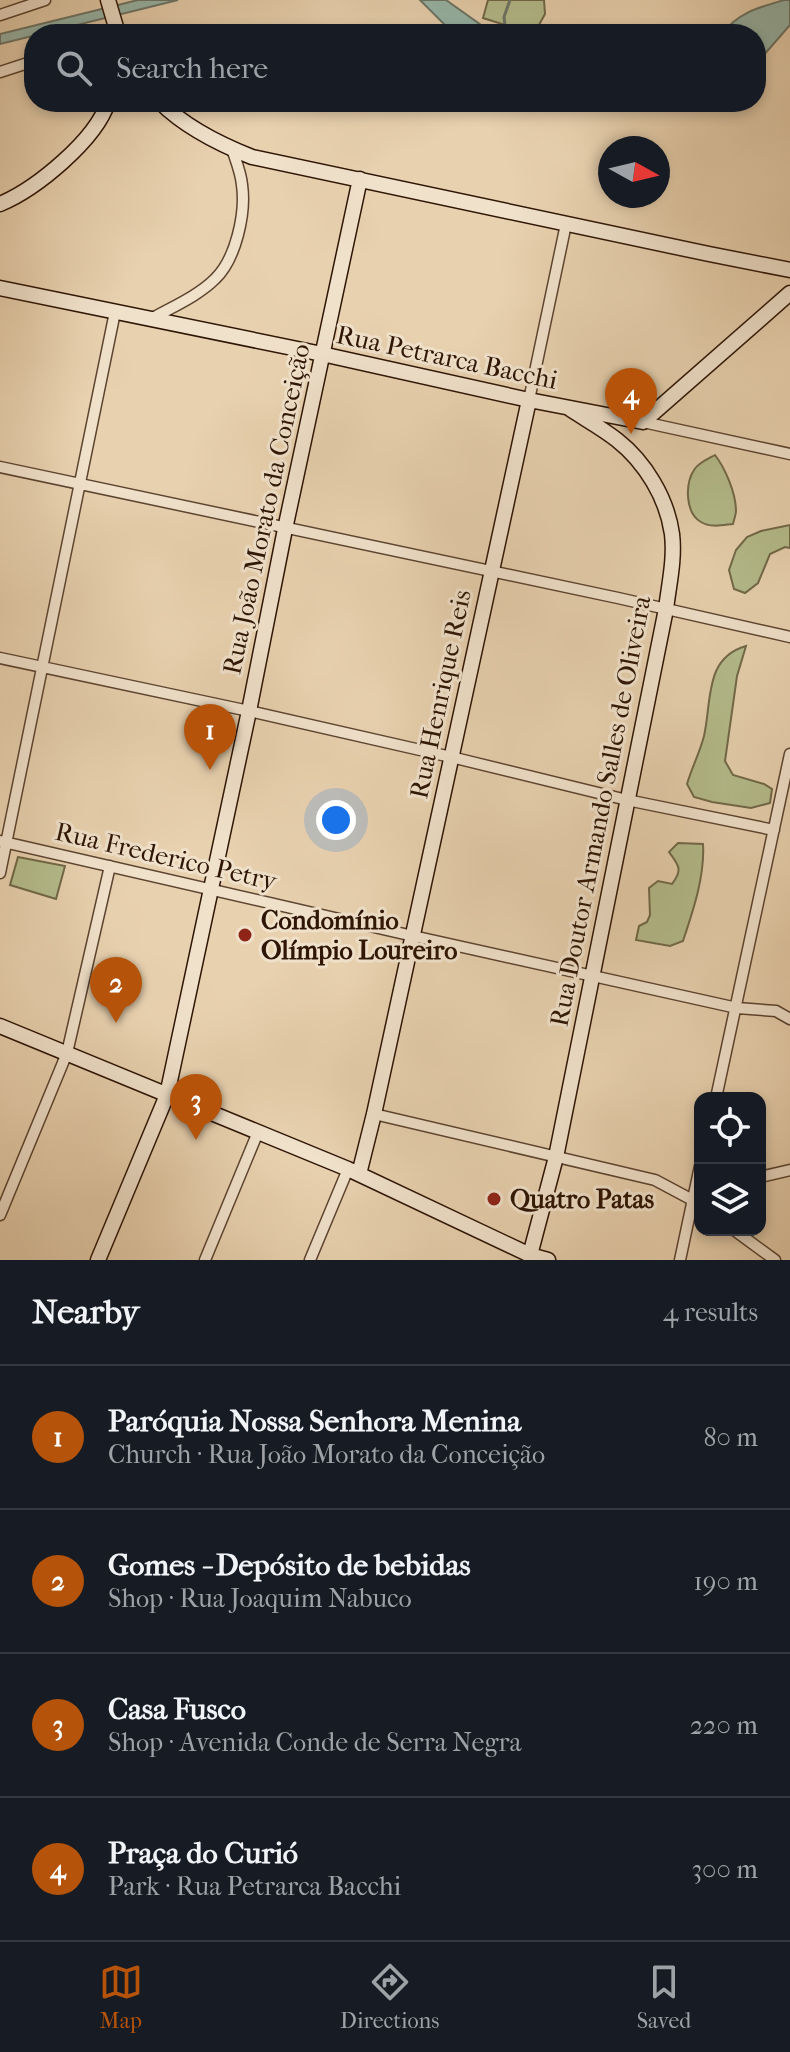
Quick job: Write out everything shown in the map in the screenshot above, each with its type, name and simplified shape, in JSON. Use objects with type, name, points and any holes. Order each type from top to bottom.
[{"type":"street","points":[[0,15],[45,0]]},
{"type":"street","points":[[109,2],[115,24]]},
{"type":"street","points":[[0,72],[24,64]]},
{"type":"street","points":[[0,204],[35,184],[58,165],[92,132],[104,112]]},
{"type":"street","points":[[172,112],[188,125],[252,157],[790,270]]},
{"type":"street","points":[[151,320],[217,279],[231,255],[243,211],[242,184],[232,149]]},
{"type":"street","name":"Rua João Morato da Conceição","points":[[98,1260],[167,1095],[360,179]]},
{"type":"street","name":"Rua Henrique Reis","points":[[310,1260],[353,1171],[374,1114],[566,224]]},
{"type":"street","name":"Rua Petrarca Bacchi","points":[[0,288],[790,454]]},
{"type":"street","points":[[643,422],[790,293]]},
{"type":"street","points":[[0,873],[115,312]]},
{"type":"street","name":"Rua Doutor Armando Salles de Oliveira","points":[[531,1258],[556,1157],[672,568],[672,535],[665,505],[651,479],[617,440],[570,409]]},
{"type":"street","points":[[0,467],[790,637]]},
{"type":"street","points":[[0,658],[249,711],[627,800],[774,830]]},
{"type":"street","points":[[717,1092],[790,754]]},
{"type":"street","name":"Rua Frederico Petry","points":[[4,842],[737,1008],[776,1011],[790,1019]]},
{"type":"street","points":[[0,1215],[67,1053],[110,866]]},
{"type":"street","points":[[776,1011],[790,1005]]},
{"type":"street","points":[[0,1026],[353,1171],[531,1258],[548,1260]]},
{"type":"street","points":[[374,1114],[655,1180],[694,1198]]},
{"type":"street","points":[[205,1260],[258,1132]]},
{"type":"street","points":[[766,1176],[790,1170]]},
{"type":"street","points":[[680,1260],[694,1213]]},
{"type":"street","points":[[742,1236],[775,1260]]},
{"type":"green space","points":[[488,0],[544,0],[545,14],[540,24],[502,24],[483,18]]},
{"type":"green space","points":[[715,455],[734,496],[736,511],[733,524],[705,524],[696,518],[689,505],[688,490],[694,470]]},
{"type":"green space","points":[[790,525],[790,548],[770,554],[758,583],[745,593],[734,589],[729,570],[736,550],[747,537]]},
{"type":"green space","points":[[746,646],[737,676],[725,761],[733,775],[772,789],[770,803],[751,808],[694,797],[687,784],[704,736],[716,671],[732,652]]},
{"type":"green space","points":[[678,843],[703,844],[700,881],[683,941],[670,946],[636,940],[639,926],[647,922],[650,915],[649,888],[658,881],[672,884],[678,875],[677,864],[669,852]]},
{"type":"green space","points":[[18,857],[65,866],[56,899],[10,885]]},
{"type":"shaded area","points":[[138,0],[178,0],[81,24],[41,24]]},
{"type":"shaded area","points":[[420,0],[446,0],[480,24],[444,24]]},
{"type":"shaded area","points":[[790,0],[790,25],[766,53],[766,24],[732,24],[757,8]]},
{"type":"shaded area","points":[[24,28],[24,38],[0,44],[0,34]]},
{"type":"waterway","points":[[505,24],[510,0]]},
{"type":"place","name":"Praça do Curió","points":[[631,434]]},
{"type":"place","name":"Paróquia Nossa Senhora Menina","points":[[210,770]]},
{"type":"place","name":"Condomínio Olímpio Loureiro","points":[[245,935]]},
{"type":"place","name":"Gomes - Depósito de bebidas","points":[[116,1023]]},
{"type":"place","name":"Casa Fusco","points":[[196,1140]]},
{"type":"place","name":"Quatro Patas","points":[[494,1199]]}]
